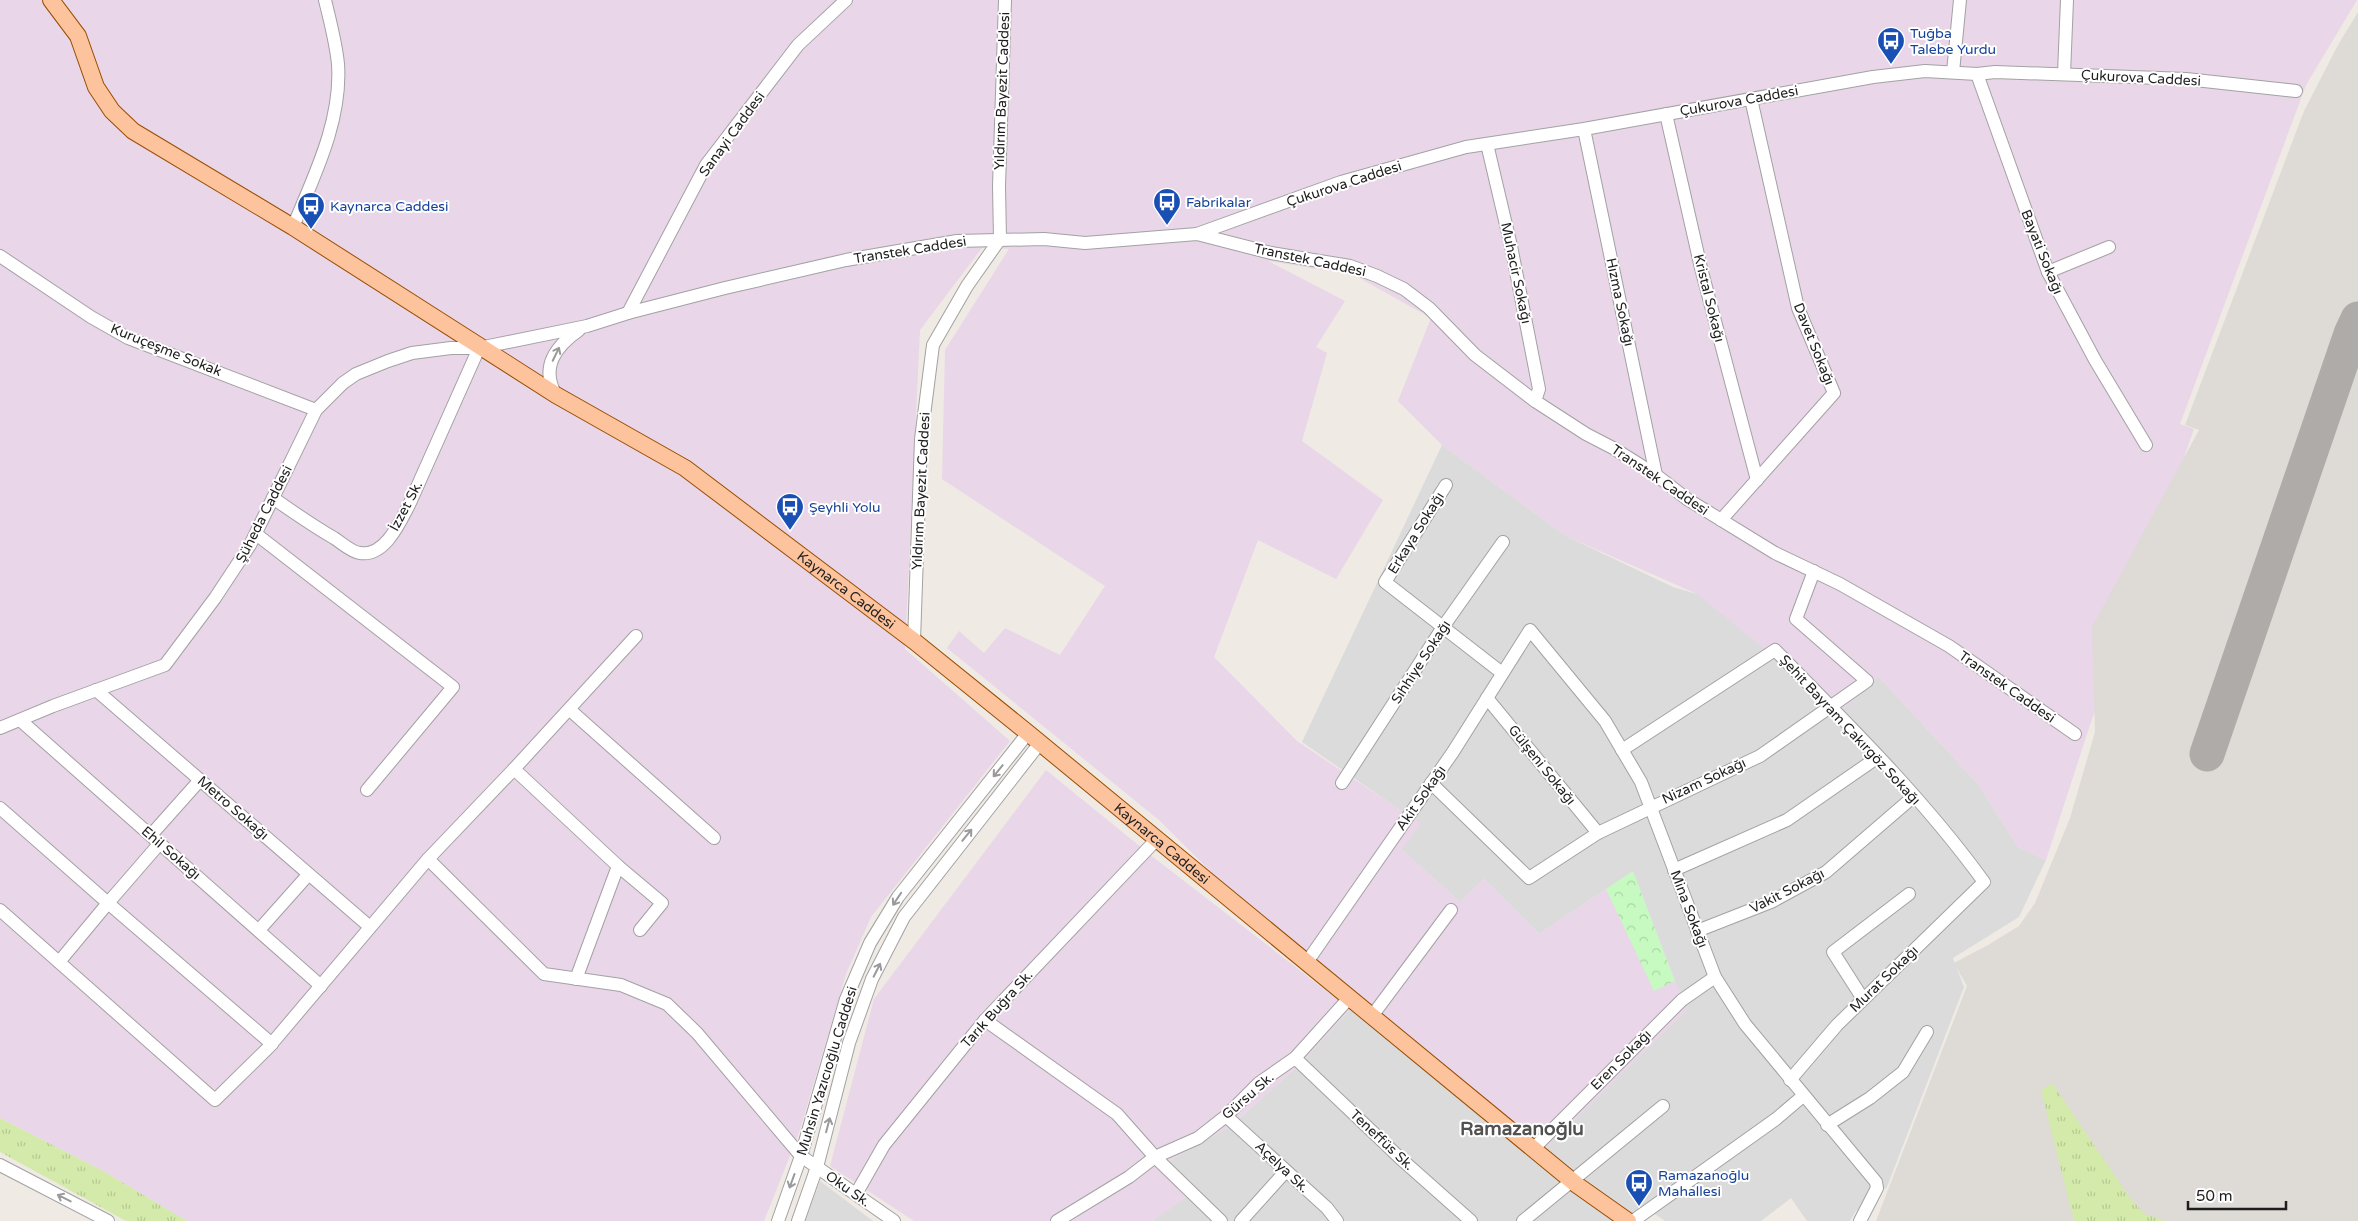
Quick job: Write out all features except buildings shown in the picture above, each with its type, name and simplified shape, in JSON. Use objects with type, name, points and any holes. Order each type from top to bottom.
[{"type":"main road","name":"Kaynarca Caddesi","points":[[52,0],[78,36],[96,87],[112,111],[133,131],[293,227],[479,348],[556,395],[685,468],[914,641],[1533,1149],[1628,1221]]},
{"type":"street","points":[[293,227],[318,164],[336,108],[338,63],[326,0]]},
{"type":"street","name":"Sanayi Caddesi","points":[[628,313],[706,165],[798,46],[846,0]]},
{"type":"street","name":"Yıldırım Bayezit Caddesi","points":[[914,641],[921,439],[933,345],[967,286],[1000,239],[999,186],[1004,0]]},
{"type":"street","points":[[1953,72],[1960,0]]},
{"type":"street","points":[[2064,74],[2067,0]]},
{"type":"street","name":"Çukurova Caddesi","points":[[1197,234],[1341,182],[1466,147],[1584,129],[1873,77],[1925,70],[1977,74],[1995,72],[2186,79],[2296,91]]},
{"type":"street","name":"Bayati Sokağı","points":[[1977,74],[2048,272],[2094,360],[2146,445]]},
{"type":"street","name":"Davet Sokağı","points":[[1721,520],[1834,393],[1798,308],[1751,99]]},
{"type":"street","name":"Kristal Sokağı","points":[[1666,114],[1701,268],[1757,480]]},
{"type":"street","name":"Hızma Sokağı","points":[[1584,129],[1656,475]]},
{"type":"street","name":"Muhacir Sokağı","points":[[1487,144],[1511,246],[1538,380],[1539,389],[1535,401]]},
{"type":"street","name":"Transtek Caddesi","points":[[479,348],[587,326],[628,313],[846,260],[957,241],[1044,239],[1085,243],[1197,234],[1272,252],[1350,266],[1388,281],[1417,297],[1475,355],[1535,401],[1656,475],[1721,520],[1775,553],[1840,584],[1949,646],[2075,734]]},
{"type":"street","points":[[2048,272],[2109,247]]},
{"type":"street","name":"Kuruçeşme Sokak","points":[[0,256],[91,318],[128,338],[316,410]]},
{"type":"street","points":[[556,395],[550,384],[549,375],[554,355],[567,339],[587,326]]},
{"type":"street","name":"Şüheda Caddesi","points":[[0,728],[165,665],[216,598],[256,534],[316,410],[343,383],[356,374],[412,353],[451,348],[479,348]]},
{"type":"street","name":"İzzet Sk.","points":[[273,498],[310,524],[359,553],[372,551],[384,545],[398,526],[409,505],[479,348]]},
{"type":"street","name":"Erkaya Sokağı","points":[[1446,486],[1385,582],[1502,673]]},
{"type":"street","points":[[256,534],[453,687],[367,790]]},
{"type":"street","name":"Sıhhiye Sokağı","points":[[1342,783],[1443,627],[1503,542]]},
{"type":"street","name":"Nizam Sokağı","points":[[1431,783],[1529,878],[1598,833],[1650,806],[1760,756],[1867,681],[1796,619],[1814,571]]},
{"type":"street","name":"Akit Sokağı","points":[[1307,962],[1431,783],[1530,630]]},
{"type":"street","name":"Mina Sokağı","points":[[1530,630],[1605,721],[1641,782],[1715,977],[1745,1024],[1876,1182],[1877,1188],[1860,1221]]},
{"type":"street","points":[[0,910],[215,1100],[272,1044],[428,859],[570,710],[636,636]]},
{"type":"street","name":"Şehit Bayram Çakırgöz Sokağı","points":[[1622,750],[1775,650],[1878,757],[1960,849],[1984,882]]},
{"type":"street","name":"Metro Sokağı","points":[[96,690],[370,927]]},
{"type":"street","name":"Gülşeni Sokağı","points":[[1487,698],[1598,833]]},
{"type":"street","points":[[570,710],[714,838]]},
{"type":"street","name":"Ehil Sokağı","points":[[20,720],[321,986]]},
{"type":"street","name":"Muhsin Yazıcıoğlu Caddesi","points":[[778,1221],[801,1156],[846,999],[870,943],[898,897],[1034,738]]},
{"type":"street","name":"Muhsin Yazıcıoğlu Caddesi","points":[[798,1221],[817,1167],[853,1034],[872,979],[904,917],[1034,738]]},
{"type":"street","points":[[1674,870],[1788,820],[1878,757]]},
{"type":"street","points":[[514,769],[618,866],[662,903],[640,930]]},
{"type":"street","points":[[59,962],[108,903],[200,780]]},
{"type":"street","name":"Vakit Sokağı","points":[[1697,931],[1771,902],[1826,872],[1913,797]]},
{"type":"street","points":[[0,808],[272,1044]]},
{"type":"street","name":"Tarık Buğra Sk.","points":[[856,1194],[884,1145],[985,1020],[1157,839]]},
{"type":"street","name":"Oku Sk.","points":[[428,859],[544,974],[621,985],[667,1004],[697,1033],[801,1156],[894,1221]]},
{"type":"street","points":[[576,979],[618,866]]},
{"type":"street","points":[[259,930],[308,875]]},
{"type":"street","name":"Murat Sokağı","points":[[1790,1080],[1837,1025],[1984,882]]},
{"type":"street","points":[[1863,999],[1833,952],[1909,894]]},
{"type":"street","points":[[1372,1016],[1451,910]]},
{"type":"street","name":"Eren Sokağı","points":[[1533,1149],[1682,1000],[1715,977]]},
{"type":"street","name":"Gürsu Sk.","points":[[1057,1221],[1129,1177],[1155,1157],[1198,1138],[1226,1116],[1259,1083],[1295,1058],[1350,997]]},
{"type":"street","points":[[985,1020],[1117,1114],[1155,1157],[1221,1221]]},
{"type":"street","points":[[1827,1125],[1870,1098],[1904,1072],[1927,1032]]},
{"type":"street","name":"Teneffüs Sk.","points":[[1295,1058],[1400,1158],[1471,1221]]},
{"type":"street","points":[[1633,1221],[1776,1119],[1803,1096]]},
{"type":"street","points":[[1523,1221],[1663,1106]]},
{"type":"street","name":"Açelya Sk.","points":[[1226,1116],[1327,1208],[1337,1221]]},
{"type":"street","points":[[0,1166],[108,1221]]},
{"type":"street","points":[[1242,1221],[1286,1171]]},
{"type":"shaded area","points":[[0,0],[2357,0],[2306,85],[2180,424],[2194,429],[2089,728],[2046,860],[2018,847],[1978,784],[1879,677],[1841,711],[1697,594],[1566,536],[1442,445],[1398,401],[1431,318],[1354,275],[1268,261],[1345,301],[1316,347],[1327,353],[1302,441],[1383,500],[1336,579],[1258,540],[1214,657],[1297,741],[1421,824],[1401,849],[1460,902],[1484,879],[1539,934],[1633,871],[1687,1010],[1534,1160],[1350,1010],[1298,1066],[1231,1126],[1157,1168],[1187,1197],[1152,1221],[914,1221],[830,1166],[874,999],[1046,770],[1153,857],[1346,1006],[1159,820],[947,648],[959,631],[984,653],[1005,628],[1060,655],[1105,586],[942,479],[945,350],[1009,249],[982,248],[920,330],[905,649],[1010,741],[871,917],[846,974],[799,1133],[764,1221],[187,1221],[105,1172],[0,1118]]},
{"type":"shaded area","points":[[2358,12],[2358,1221],[1876,1221],[1967,986],[1954,963],[2019,926],[2035,903],[2070,818],[2095,732],[2092,627],[2199,430],[2185,425],[2304,111],[2338,45]]},
{"type":"shaded area","points":[[1442,445],[1566,536],[1673,587],[1697,594],[1879,677],[1978,784],[2018,847],[2046,860],[2019,917],[1953,958],[1964,987],[1887,1187],[1855,1212],[1850,1221],[1807,1221],[1791,1198],[1761,1221],[1665,1221],[1643,1206],[1627,1221],[1152,1221],[1186,1197],[1157,1168],[1231,1126],[1298,1066],[1350,1010],[1534,1160],[1606,889],[1539,934],[1484,879],[1460,902],[1401,849],[1420,824],[1302,742]]},
{"type":"shaded area","points":[[820,1181],[873,1221],[805,1221]]},
{"type":"green space","points":[[1633,871],[1675,981],[1654,991],[1606,889]]},
{"type":"green space","points":[[2052,1083],[2130,1198],[2145,1214],[2166,1221],[2074,1221],[2041,1090]]},
{"type":"green space","points":[[0,1118],[105,1172],[187,1221],[126,1221],[0,1152]]},
{"type":"taxiway","points":[[2207,754],[2351,334],[2358,319]]},
{"type":"place","name":"Tuğba Talebe Yurdu","points":[[1891,65]]},
{"type":"place","name":"Fabrikalar","points":[[1167,226]]},
{"type":"place","name":"Kaynarca Caddesi","points":[[311,230]]},
{"type":"place","name":"Şeyhli Yolu","points":[[790,531]]},
{"type":"place","name":"Ramazanoğlu Mahallesi","points":[[1639,1207]]},
{"type":"district","name":"Ramazanoğlu","points":[[1522,1129]]}]
